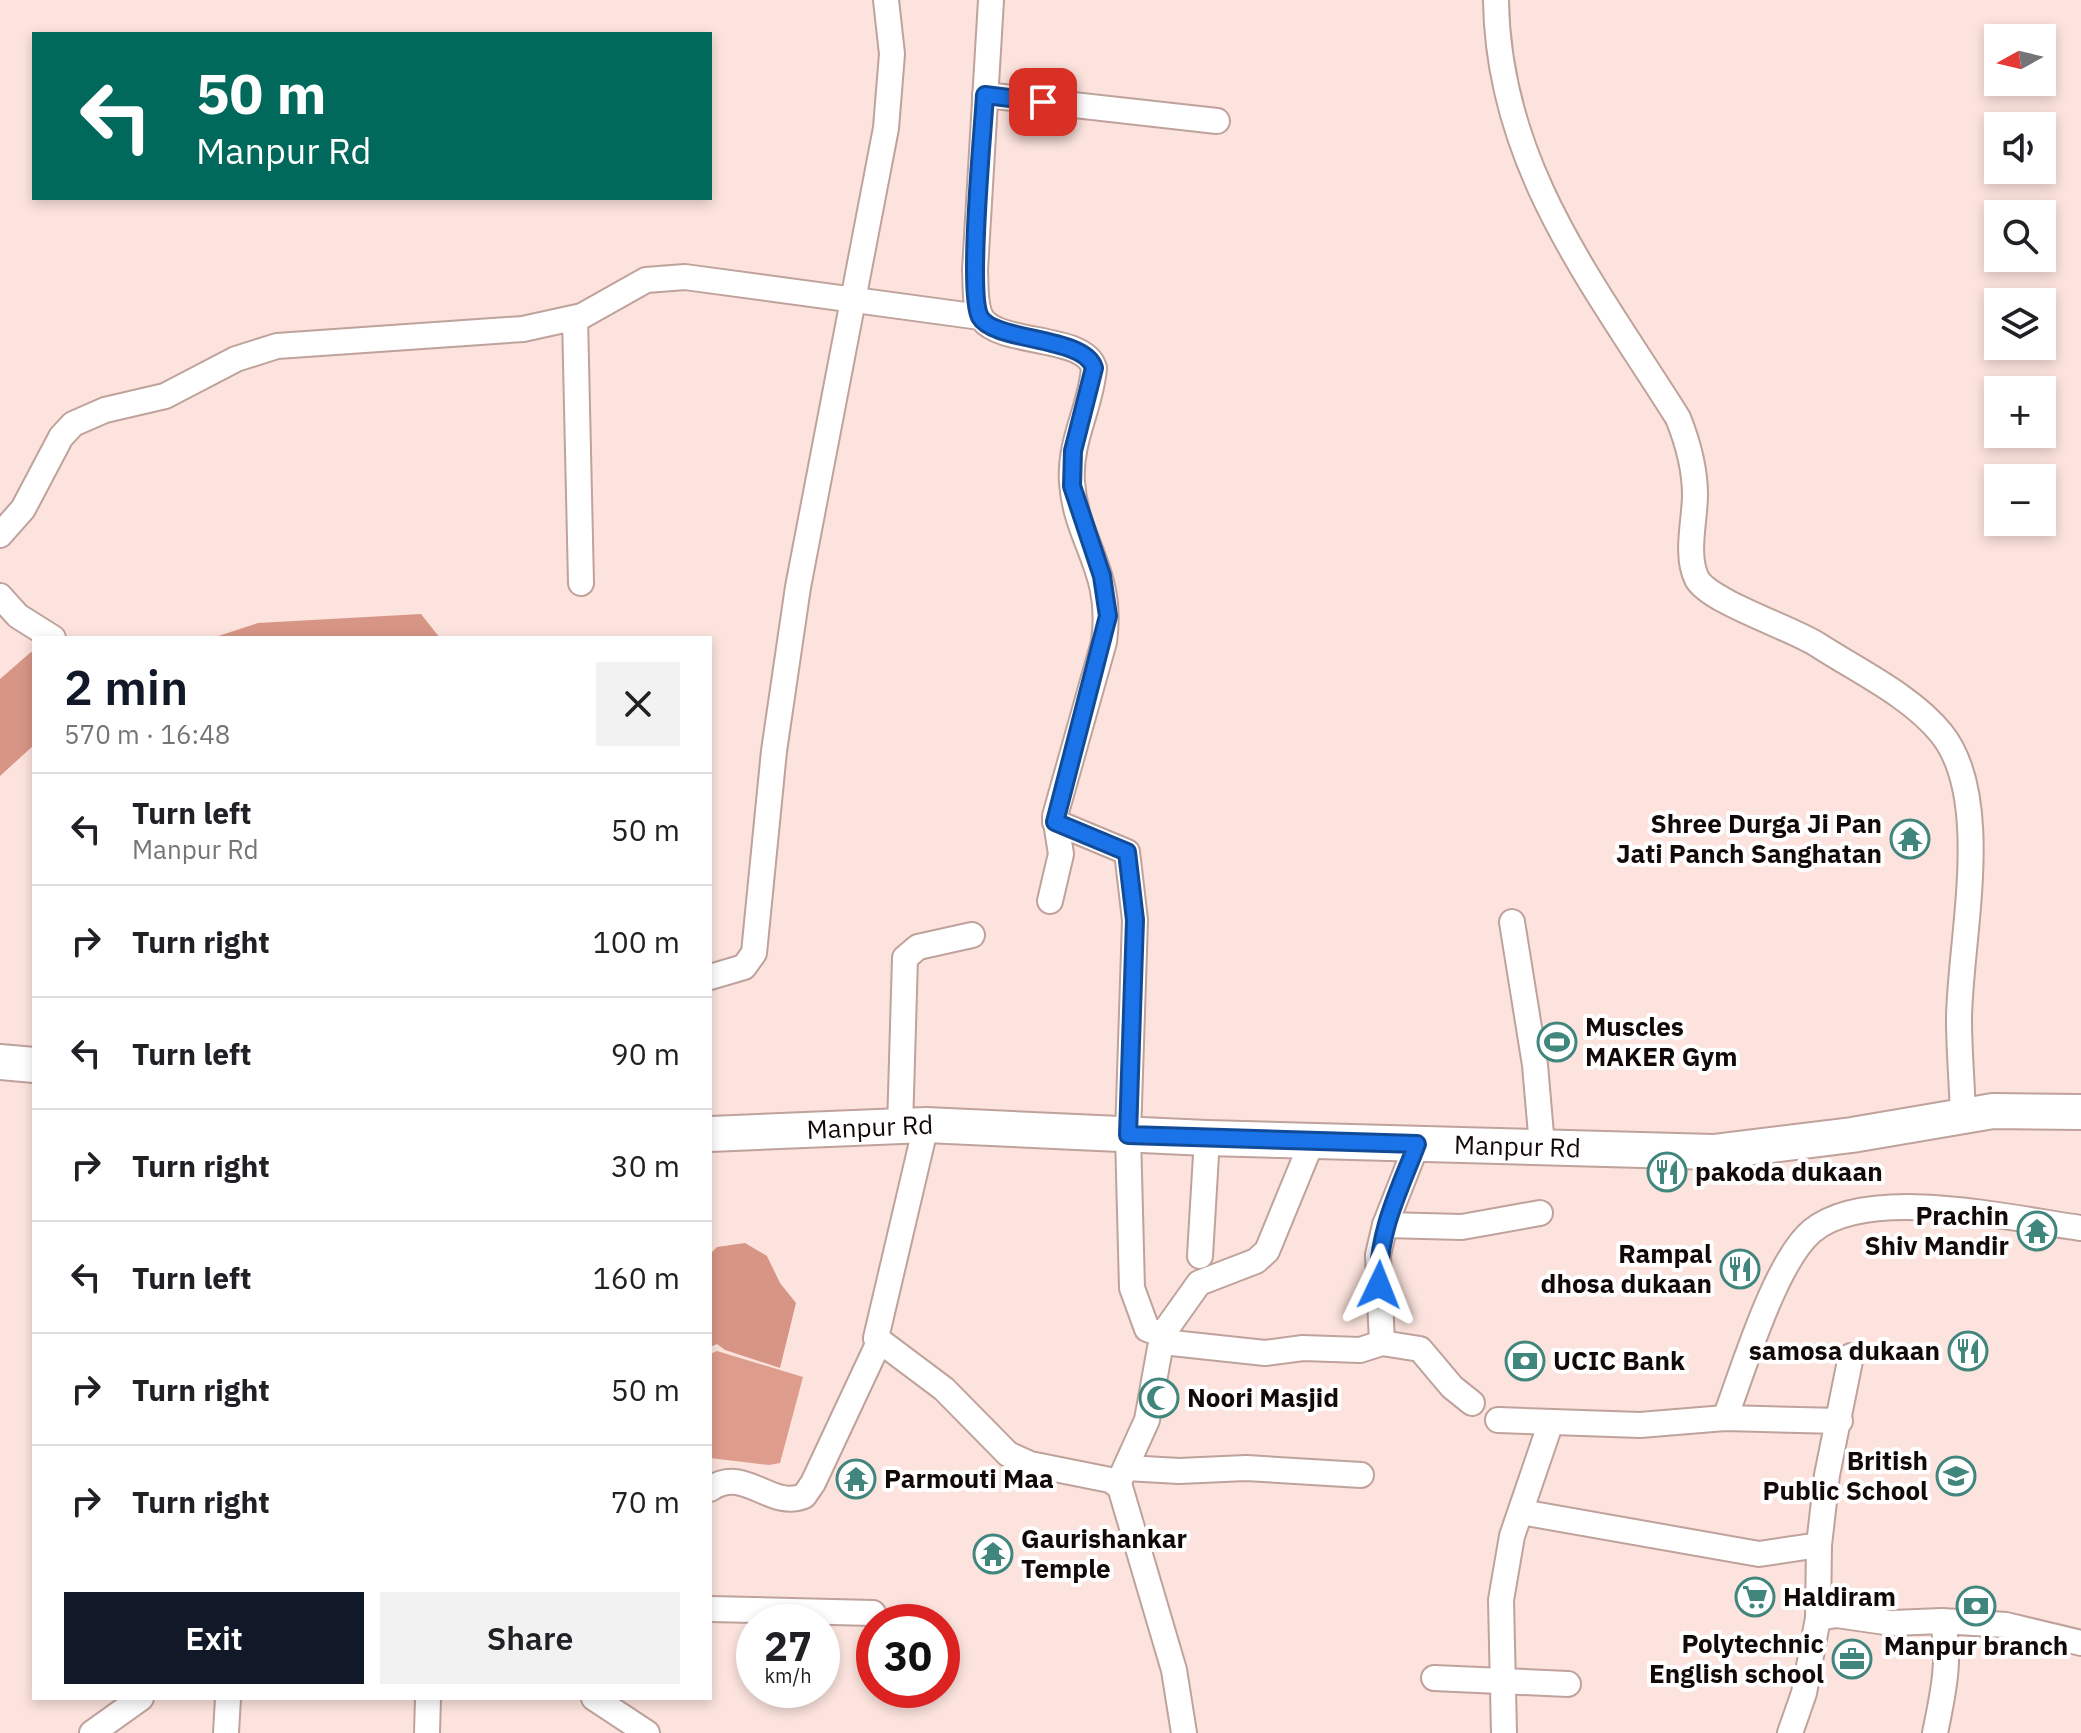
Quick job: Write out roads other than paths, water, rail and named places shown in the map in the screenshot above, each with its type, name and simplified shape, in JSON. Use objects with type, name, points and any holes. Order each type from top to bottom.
[{"type":"main road","points":[[0,1062],[32,1065]]},
{"type":"main road","name":"Manpur Rd","points":[[712,1134],[913,1126],[1207,1138],[1713,1152],[1852,1135],[1963,1115],[2023,1109],[2081,1112]]},
{"type":"street","points":[[712,976],[744,967],[754,953],[774,751],[796,602],[891,93],[892,54],[886,0]]},
{"type":"street","points":[[980,317],[975,270],[991,0]]},
{"type":"street","points":[[1496,0],[1496,44],[1527,165],[1547,208],[1678,418],[1686,437],[1695,492],[1692,560],[1699,582],[1718,597],[1812,641],[1905,702],[1940,732],[1956,758],[1969,825],[1959,1020],[1963,1115]]},
{"type":"street","points":[[985,95],[1217,121]]},
{"type":"street","points":[[0,535],[23,509],[61,437],[73,424],[105,410],[165,396],[236,359],[277,346],[523,329],[575,318],[605,304],[636,283],[661,277],[852,298],[920,311],[980,317],[989,325],[1082,353],[1094,368],[1073,451],[1072,486],[1102,576],[1108,616],[1055,822],[1061,854],[1050,901]]},
{"type":"street","points":[[575,318],[581,583]]},
{"type":"street","points":[[0,596],[18,616],[50,636]]},
{"type":"street","points":[[1055,822],[1127,852],[1135,920],[1128,1135],[1132,1288],[1147,1329],[1163,1335],[1172,1343],[1265,1353],[1303,1348],[1360,1350],[1382,1343],[1420,1349],[1452,1387],[1472,1403]]},
{"type":"street","points":[[1512,922],[1535,1065],[1542,1146]]},
{"type":"street","points":[[972,935],[918,947],[906,954],[913,1126],[875,1329],[879,1342],[944,1389],[1008,1454],[1030,1464],[1122,1476],[1246,1468],[1361,1475]]},
{"type":"street","points":[[1200,1256],[1207,1138]]},
{"type":"street","points":[[1184,1733],[1174,1670],[1122,1476],[1147,1420],[1163,1335],[1199,1283],[1263,1257],[1272,1243],[1313,1139]]},
{"type":"street","points":[[1382,1343],[1378,1255],[1385,1225],[1417,1144]]},
{"type":"street","points":[[1725,1418],[1783,1271],[1811,1232],[1829,1222],[1849,1213],[1881,1208],[1941,1211],[2081,1228]]},
{"type":"street","points":[[1385,1225],[1462,1227],[1540,1213]]},
{"type":"street","points":[[712,1488],[723,1481],[736,1480],[783,1499],[804,1496],[879,1342]]},
{"type":"street","points":[[1790,1733],[1804,1693],[1818,1618],[1819,1545],[1827,1475],[1851,1356]]},
{"type":"street","points":[[1498,1420],[1640,1425],[1725,1418],[1840,1421]]},
{"type":"street","points":[[1504,1733],[1501,1600],[1512,1536],[1551,1422]]},
{"type":"street","points":[[1521,1512],[1759,1554],[1819,1545]]},
{"type":"street","points":[[712,1609],[856,1613]]},
{"type":"street","points":[[1818,1618],[1837,1615],[1892,1623],[1942,1621],[2006,1625],[2081,1643]]},
{"type":"street","points":[[1935,1733],[1942,1700],[1946,1634],[1942,1621]]},
{"type":"street","points":[[1434,1678],[1568,1684]]},
{"type":"street","points":[[92,1733],[138,1700]]},
{"type":"street","points":[[226,1733],[228,1700]]},
{"type":"street","points":[[427,1733],[428,1700]]},
{"type":"street","points":[[597,1700],[647,1733]]},
{"type":"place","name":"Shree Durga Ji Pan Jati Panch Sanghatan","points":[[1910,839]]},
{"type":"place","name":"Muscles MAKER Gym","points":[[1557,1042]]},
{"type":"place","name":"pakoda dukaan","points":[[1667,1172]]},
{"type":"place","name":"Prachin Shiv Mandir","points":[[2037,1231]]},
{"type":"place","name":"Rampal dhosa dukaan","points":[[1740,1269]]},
{"type":"place","name":"samosa dukaan","points":[[1968,1351]]},
{"type":"place","name":"UCIC Bank","points":[[1525,1361]]},
{"type":"place","name":"Noori Masjid","points":[[1159,1398]]},
{"type":"place","name":"British Public School","points":[[1956,1476]]},
{"type":"place","name":"Parmouti Maa","points":[[856,1479]]},
{"type":"place","name":"Gaurishankar Temple","points":[[993,1554]]},
{"type":"place","name":"Haldiram","points":[[1755,1597]]},
{"type":"place","name":"Manpur branch","points":[[1976,1606]]},
{"type":"place","name":"Polytechnic English school","points":[[1852,1659]]}]
